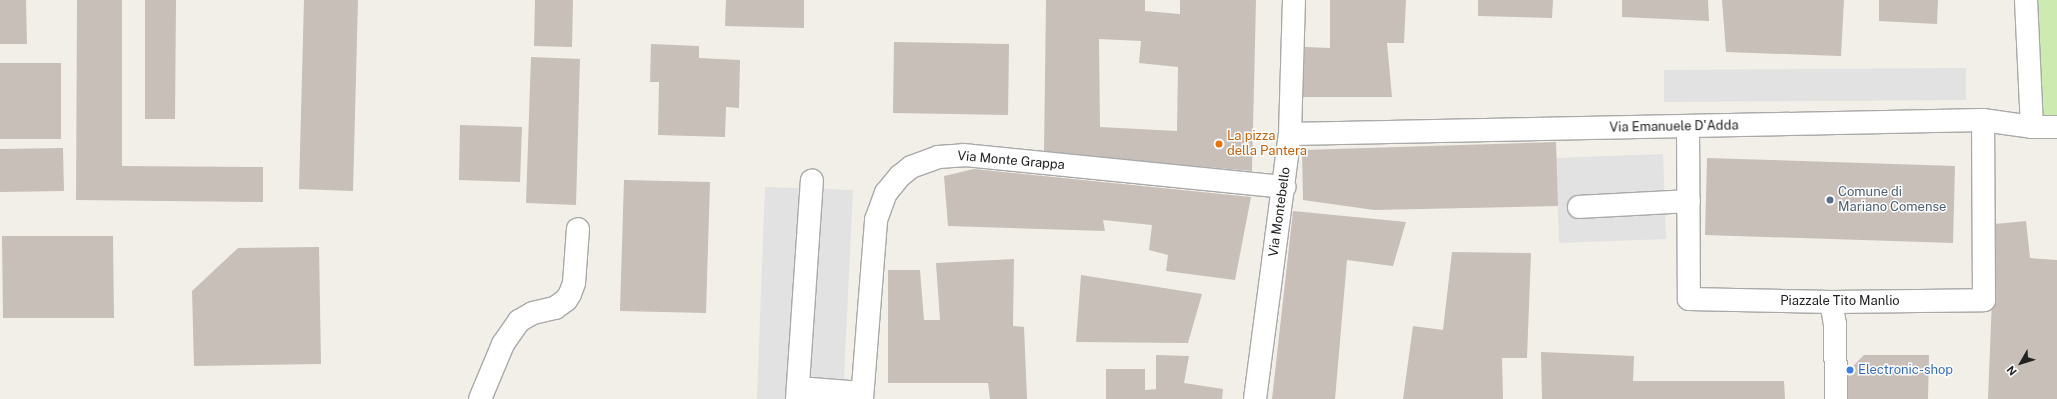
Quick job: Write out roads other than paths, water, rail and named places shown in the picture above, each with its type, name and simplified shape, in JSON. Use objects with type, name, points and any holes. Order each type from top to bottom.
[{"type":"street","name":"Via Montebello","points":[[1255,399],[1290,134],[1294,0]]},
{"type":"street","points":[[2026,0],[2032,127]]},
{"type":"street","name":"Via Emanuele D'Adda","points":[[1290,134],[1983,120],[2032,127],[2057,127]]},
{"type":"street","name":"Piazzale Tito Manlio","points":[[1688,126],[1689,299],[1831,302],[1984,300],[1983,120]]},
{"type":"street","name":"Via Monte Grappa","points":[[862,396],[876,220],[886,193],[900,176],[911,167],[938,157],[964,156],[1284,187]]},
{"type":"street","points":[[812,181],[798,394],[862,396]]},
{"type":"street","points":[[1579,207],[1689,201]]},
{"type":"street","points":[[480,399],[503,344],[519,321],[533,313],[555,308],[566,300],[570,294],[574,282],[578,229]]},
{"type":"street","points":[[1831,302],[1835,324],[1836,399]]},
{"type":"place","name":"La pizza della Pantera","points":[[1219,144]]},
{"type":"place","name":"Comune di Mariano Comense","points":[[1830,200]]},
{"type":"place","name":"Electronic-shop","points":[[1850,370]]}]
